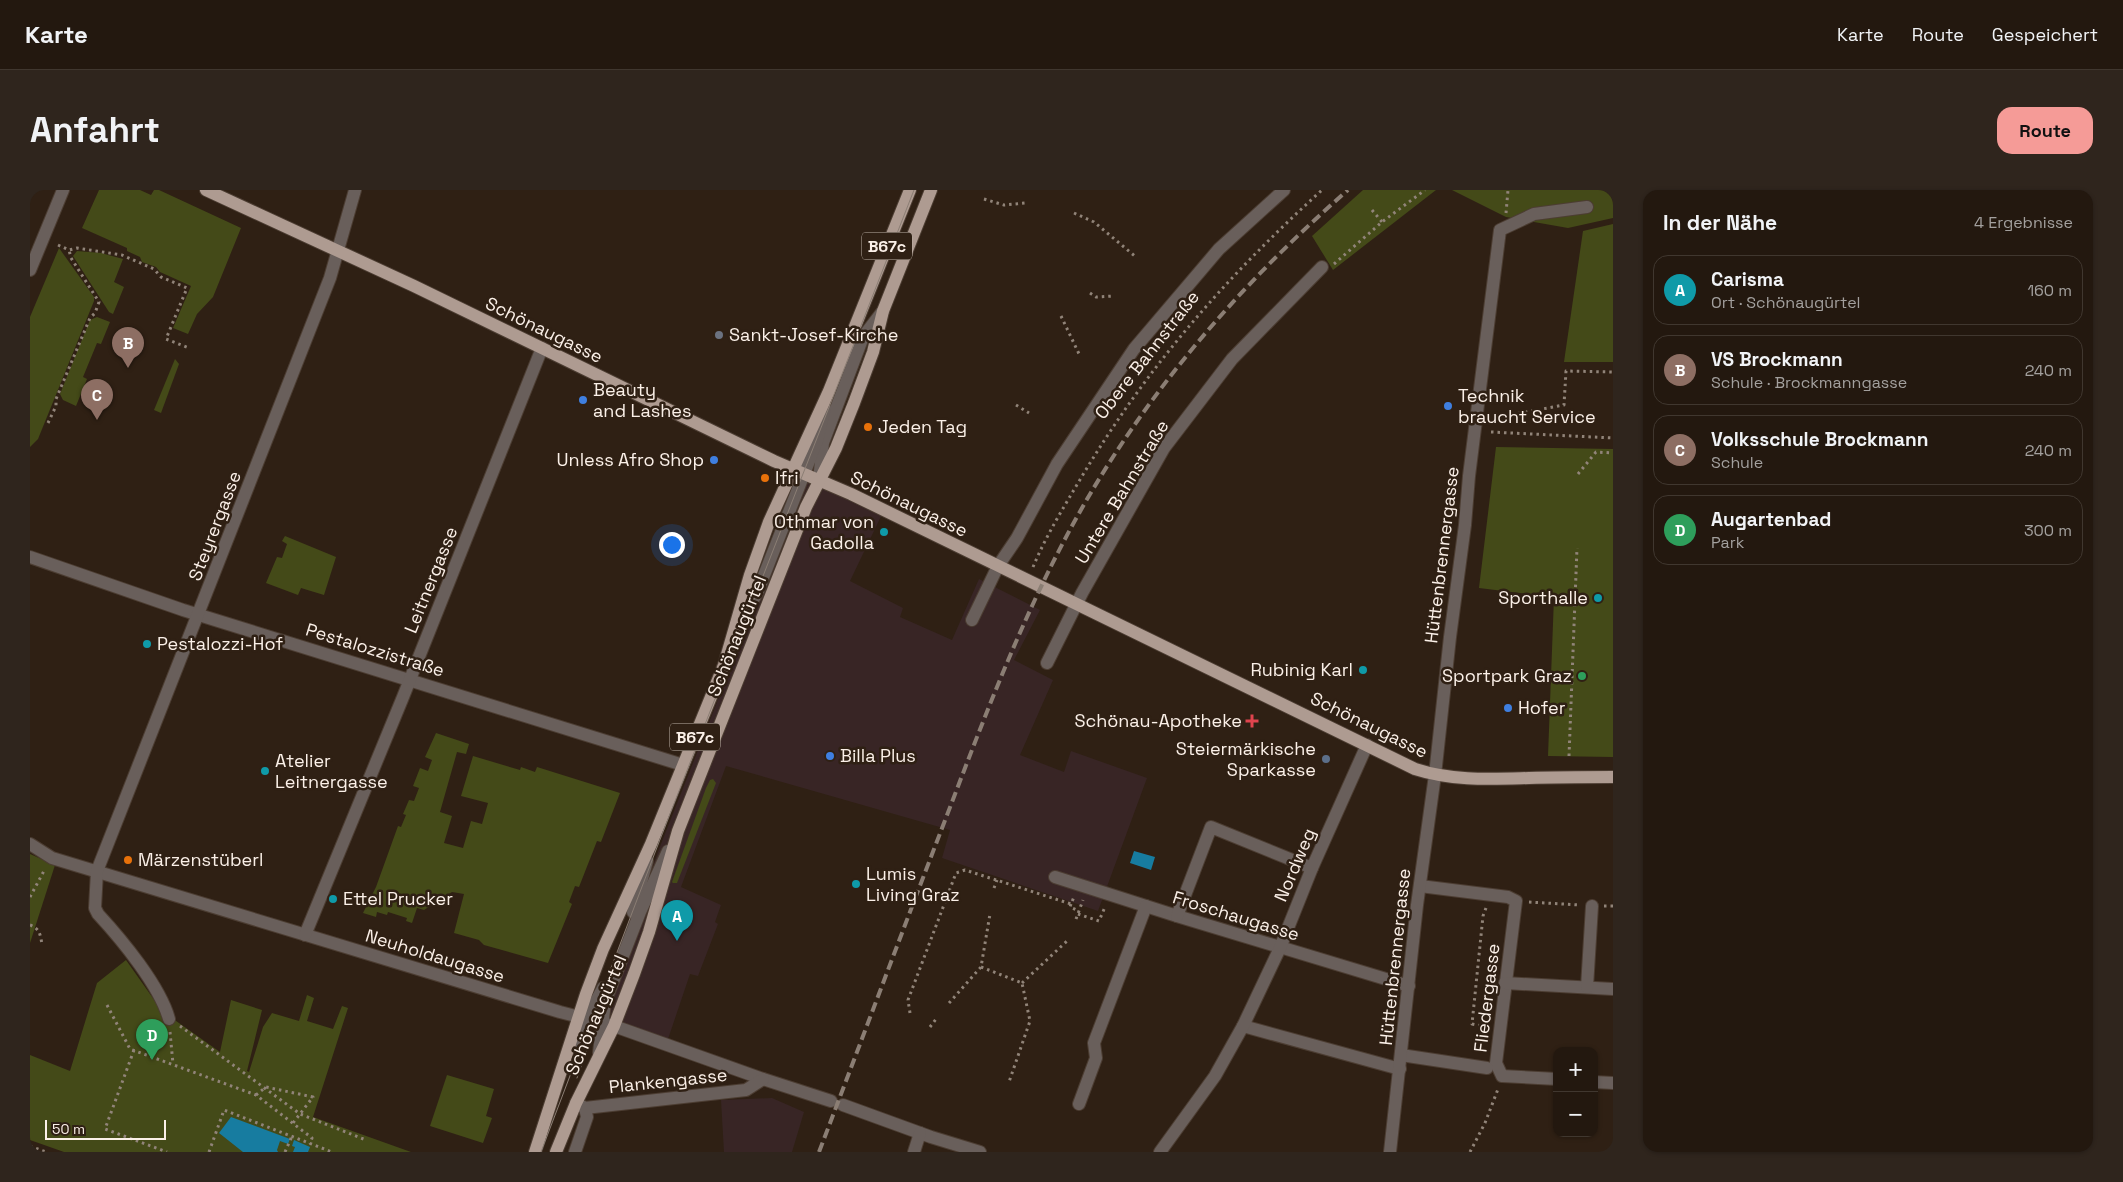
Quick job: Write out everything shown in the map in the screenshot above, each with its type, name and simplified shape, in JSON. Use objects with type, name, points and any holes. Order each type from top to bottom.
[{"type":"main road","name":"Schönaugasse","points":[[206,190],[414,286],[668,411],[819,480],[1414,769],[1435,775],[1492,779],[1613,777]]},
{"type":"main road","name":"Schönaugürtel","points":[[535,1152],[566,1057],[583,1018],[603,949],[651,844],[724,665],[758,554],[798,472],[910,190]]},
{"type":"main road","name":"Schönaugürtel","points":[[556,1152],[581,1106],[599,1057],[608,1024],[650,932],[678,831],[804,513],[836,448],[873,352],[883,311],[932,190]]},
{"type":"street","points":[[30,270],[63,190]]},
{"type":"street","name":"Steyrergasse","points":[[170,1019],[165,1005],[144,971],[95,908],[97,871],[330,278],[356,190]]},
{"type":"street","name":"Obere Bahnstraße","points":[[972,620],[998,566],[1017,538],[1057,464],[1134,349],[1219,249],[1284,190]]},
{"type":"street","name":"Hüttenbrennergasse","points":[[1390,1152],[1420,886],[1500,230],[1534,214],[1587,207]]},
{"type":"street","name":"Untere Bahnstraße","points":[[1047,663],[1076,605],[1164,448],[1232,359],[1326,267]]},
{"type":"street","name":"Leitnergasse","points":[[305,935],[410,679],[542,348]]},
{"type":"street","name":"Pestalozzistraße","points":[[30,557],[199,614],[683,765]]},
{"type":"street","name":"Nordweg","points":[[1160,1152],[1215,1076],[1243,1026],[1280,948],[1312,868],[1367,745]]},
{"type":"street","points":[[1177,916],[1211,827],[1312,868]]},
{"type":"street","name":"Neuholdaugasse","points":[[30,844],[52,858],[608,1024],[763,1080],[831,1101]]},
{"type":"street","name":"Froschaugasse","points":[[1055,877],[1280,948],[1409,986]]},
{"type":"street","points":[[1420,886],[1508,897],[1516,901]]},
{"type":"street","name":"Fliedergasse","points":[[1502,1076],[1496,1063],[1516,901]]},
{"type":"street","points":[[1079,1104],[1096,1058],[1094,1043],[1146,906]]},
{"type":"street","points":[[1587,988],[1592,906]]},
{"type":"street","points":[[1505,983],[1613,989]]},
{"type":"street","points":[[1243,1026],[1400,1069]]},
{"type":"street","points":[[1401,1055],[1487,1068]]},
{"type":"street","points":[[1502,1076],[1553,1079]]},
{"type":"street","name":"Plankengasse","points":[[581,1106],[746,1090],[763,1080]]},
{"type":"street","points":[[1598,1082],[1613,1083]]},
{"type":"street","points":[[844,1105],[920,1133],[980,1152]]},
{"type":"street","points":[[575,1152],[587,1117],[581,1106]]},
{"type":"street","points":[[914,1152],[920,1133]]},
{"type":"path","name":"Obere Bahnstraße","points":[[1033,566],[1063,508],[1101,443],[1146,379],[1226,283],[1268,238],[1322,190]]},
{"type":"path","points":[[1326,267],[1425,190]]},
{"type":"path","points":[[1506,217],[1508,190]]},
{"type":"path","points":[[984,199],[1004,206],[1025,203]]},
{"type":"path","points":[[1372,210],[1382,222]]},
{"type":"path","points":[[1074,213],[1094,222],[1136,257]]},
{"type":"path","points":[[58,245],[68,250],[78,248],[122,255],[154,269],[161,277],[187,288],[166,339],[189,348]]},
{"type":"path","points":[[48,423],[79,343],[90,318],[95,314],[99,302],[71,258],[68,250]]},
{"type":"path","points":[[1090,293],[1096,297],[1114,296]]},
{"type":"path","points":[[1061,316],[1080,356]]},
{"type":"path","points":[[1493,418],[1564,405],[1566,371],[1613,372]]},
{"type":"path","points":[[1016,405],[1029,413]]},
{"type":"path","points":[[1491,432],[1613,438]]},
{"type":"path","points":[[1578,474],[1596,452],[1613,452]]},
{"type":"path","points":[[1569,756],[1577,548]]},
{"type":"path","points":[[30,897],[52,858]]},
{"type":"path","points":[[910,1013],[908,1000],[956,873],[965,870],[1071,904]]},
{"type":"path","points":[[994,888],[997,880]]},
{"type":"path","points":[[1074,897],[1070,907],[1099,921],[1105,906]]},
{"type":"path","points":[[1076,919],[1084,900]]},
{"type":"path","points":[[1516,901],[1613,906]]},
{"type":"path","points":[[1489,902],[1483,916],[1472,1024],[1493,1028],[1499,1033]]},
{"type":"path","points":[[949,1003],[982,967],[990,914]]},
{"type":"path","points":[[30,926],[37,928],[40,932],[42,944]]},
{"type":"path","points":[[1022,984],[1068,940]]},
{"type":"path","points":[[982,967],[1022,984]]},
{"type":"path","points":[[1009,1082],[1030,1021],[1022,984]]},
{"type":"path","points":[[107,1005],[130,1049],[256,1095],[312,1138],[310,1144]]},
{"type":"path","points":[[170,1019],[173,1064]]},
{"type":"path","points":[[170,1019],[266,1087],[300,1114],[366,1140]]},
{"type":"path","points":[[930,1027],[936,1019]]},
{"type":"path","points":[[134,1050],[105,1129],[167,1152]]},
{"type":"path","name":"Fliedergasse","points":[[1470,1152],[1485,1123],[1502,1076]]},
{"type":"path","points":[[256,1095],[266,1087]]},
{"type":"path","points":[[266,1087],[313,1097],[293,1123]]},
{"type":"path","points":[[209,1152],[224,1110],[332,1152]]},
{"type":"path","points":[[286,1152],[292,1136]]},
{"type":"path","points":[[30,1146],[46,1152]]},
{"type":"shaded area","points":[[804,474],[884,510],[850,581],[903,608],[900,617],[952,640],[979,579],[1040,610],[1014,660],[1053,680],[1020,755],[1064,772],[1071,751],[1147,778],[1098,911],[942,858],[950,830],[726,766],[681,887],[721,905],[715,922],[718,924],[698,976],[690,974],[666,1045],[594,1022]]},
{"type":"shaded area","points":[[772,1098],[804,1112],[792,1152],[724,1152],[721,1100]]},
{"type":"green space","points":[[99,190],[140,190],[151,195],[154,190],[159,190],[241,228],[213,297],[197,314],[188,334],[173,328],[191,286],[160,272],[156,267],[142,262],[140,257],[127,251],[127,248],[82,228]]},
{"type":"green space","points":[[1363,190],[1436,190],[1333,270],[1312,236]]},
{"type":"green space","points":[[1452,190],[1613,190],[1613,218],[1568,228],[1506,217]]},
{"type":"green space","points":[[1613,224],[1613,362],[1564,362],[1583,231]]},
{"type":"green space","points":[[59,248],[94,297],[94,301],[38,439],[30,447],[30,317]]},
{"type":"green space","points":[[77,251],[101,253],[123,259],[114,282],[124,287],[113,314],[109,312],[73,256]]},
{"type":"green space","points":[[97,317],[110,322],[101,344],[97,343],[83,377],[87,379],[76,406],[63,400],[60,394],[90,320]]},
{"type":"green space","points":[[175,359],[179,364],[161,413],[154,410]]},
{"type":"green space","name":"Sportpark Graz","points":[[1496,447],[1613,449],[1613,757],[1548,756],[1554,597],[1479,588]]},
{"type":"green space","points":[[285,536],[336,557],[324,595],[301,588],[298,595],[266,583],[277,557],[282,558],[287,544],[282,541]]},
{"type":"green space","points":[[436,733],[469,744],[466,754],[457,752],[440,812],[452,816],[444,843],[463,848],[471,821],[482,824],[488,803],[461,796],[473,756],[520,770],[521,767],[535,772],[537,767],[620,793],[601,842],[597,841],[579,887],[575,886],[569,902],[572,904],[548,963],[484,945],[479,940],[454,933],[464,894],[452,892],[424,910],[417,908],[412,923],[406,921],[407,918],[388,912],[387,915],[377,912],[376,917],[363,913],[376,887],[398,826],[401,827],[406,815],[403,814],[409,800],[414,801],[419,788],[413,786],[420,768],[428,771],[432,760],[425,757]]},
{"type":"green space","points":[[713,779],[716,783],[677,883],[673,883],[706,788],[710,780]]},
{"type":"green space","points":[[30,854],[55,865],[30,943]]},
{"type":"green space","points":[[126,960],[162,1011],[220,1052],[231,1000],[262,1010],[247,1071],[249,1072],[263,1027],[272,1013],[299,1021],[307,995],[314,998],[307,1021],[333,1029],[342,1006],[348,1008],[313,1117],[411,1152],[64,1152],[30,1140],[30,1055],[70,1071],[97,983]]},
{"type":"green space","points":[[447,1075],[494,1089],[486,1116],[492,1118],[483,1143],[430,1126]]},
{"type":"water","points":[[1134,851],[1155,857],[1151,870],[1130,863]]},
{"type":"water","points":[[231,1117],[290,1139],[288,1144],[280,1141],[278,1152],[243,1152],[219,1133]]},
{"type":"water","points":[[294,1140],[310,1147],[308,1152],[293,1152],[295,1147],[292,1146]]},
{"type":"tram line","points":[[541,1152],[659,842],[914,190]]},
{"type":"tram line","points":[[577,1078],[594,1031]]},
{"type":"railway","points":[[819,1152],[992,700],[1026,619],[1086,501],[1142,415],[1204,335],[1273,260],[1348,190]]},
{"type":"place","name":"Sankt-Josef-Kirche","points":[[719,335]]},
{"type":"place","name":"VS Brockmann","points":[[128,368]]},
{"type":"place","name":"Beauty and Lashes","points":[[583,400]]},
{"type":"place","name":"Technik braucht Service","points":[[1448,406]]},
{"type":"place","name":"Volksschule Brockmann","points":[[97,420]]},
{"type":"place","name":"Jeden Tag","points":[[868,427]]},
{"type":"place","name":"Unless Afro Shop","points":[[714,460]]},
{"type":"place","name":"Ifri","points":[[765,478]]},
{"type":"place","name":"Othmar von Gadolla","points":[[884,532]]},
{"type":"place","name":"Sporthalle","points":[[1598,598]]},
{"type":"place","name":"Pestalozzi-Hof","points":[[147,644]]},
{"type":"place","name":"Rubinig Karl","points":[[1363,670]]},
{"type":"place","name":"Sportpark Graz","points":[[1582,676]]},
{"type":"place","name":"Hofer","points":[[1508,708]]},
{"type":"place","name":"Schönau-Apotheke","points":[[1252,721]]},
{"type":"place","name":"Billa Plus","points":[[830,756]]},
{"type":"place","name":"Steiermärkische Sparkasse","points":[[1326,759]]},
{"type":"place","name":"Atelier Leitnergasse","points":[[265,771]]},
{"type":"place","name":"Märzenstüberl","points":[[128,860]]},
{"type":"place","name":"Lumis Living Graz","points":[[856,884]]},
{"type":"place","name":"Ettel Prucker","points":[[333,899]]},
{"type":"place","name":"Carisma","points":[[677,941]]},
{"type":"place","name":"Augartenbad","points":[[152,1060]]}]
